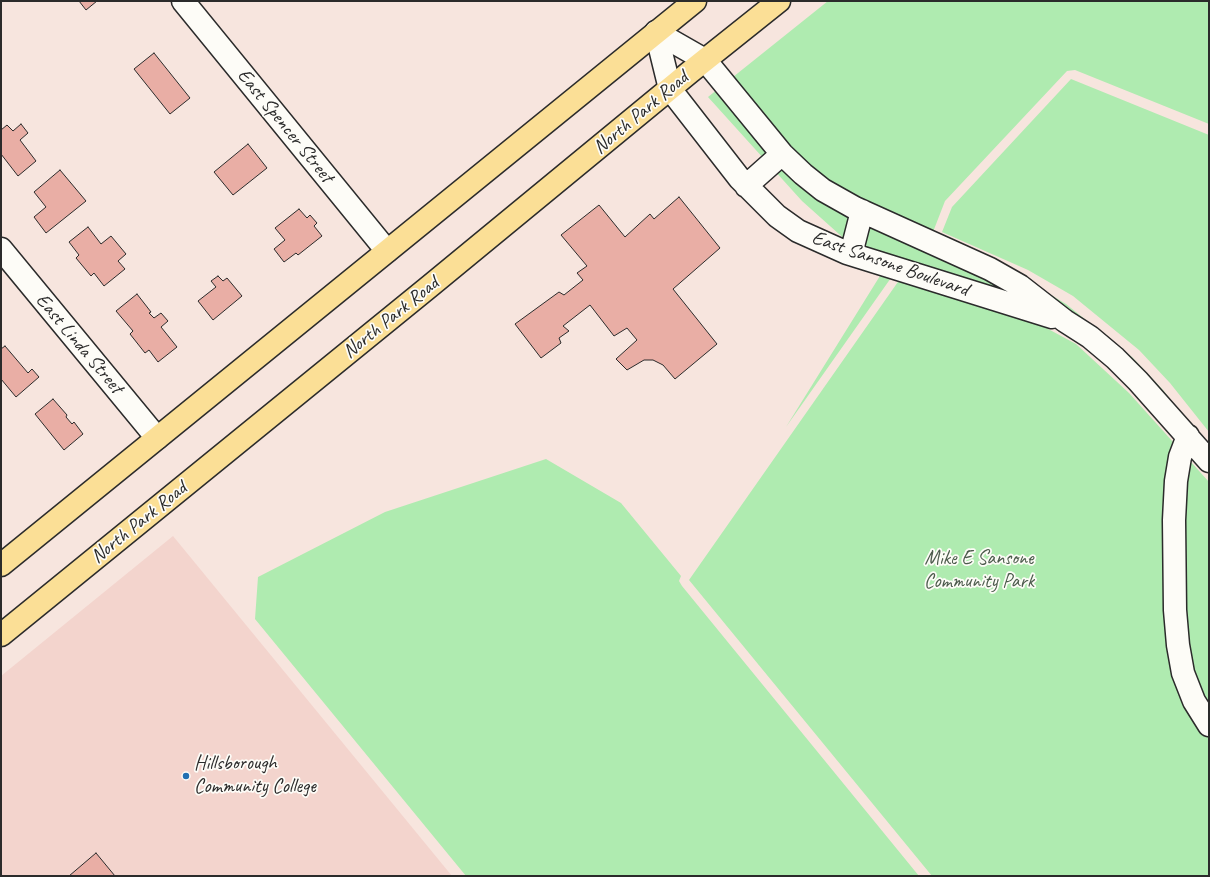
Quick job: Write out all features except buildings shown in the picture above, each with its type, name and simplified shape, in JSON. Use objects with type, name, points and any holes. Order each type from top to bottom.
[{"type":"main road","points":[[1,565],[694,1]]},
{"type":"main road","name":"North Park Road","points":[[1,635],[779,1]]},
{"type":"street","name":"East Spencer Street","points":[[183,1],[388,251]]},
{"type":"street","name":"East Sansone Boulevard","points":[[656,32],[705,60],[782,154],[823,190],[862,212],[990,269],[1020,286],[1065,321],[1090,337],[1115,358],[1138,381],[1188,436],[1209,462]]},
{"type":"street","name":"East Sansone Boulevard","points":[[656,32],[670,89],[746,186],[777,216],[798,231],[851,254],[1065,321]]},
{"type":"street","points":[[746,186],[782,154]]},
{"type":"street","points":[[851,254],[862,212]]},
{"type":"street","name":"East Linda Street","points":[[1,249],[156,438]]},
{"type":"street","points":[[1188,436],[1180,457],[1176,481],[1174,520],[1175,610],[1178,645],[1183,673],[1194,701],[1209,725]]},
{"type":"shaded area","name":"Hillsborough Community College","points":[[173,536],[452,876],[1,876],[1,676]]},
{"type":"green space","points":[[828,1],[1209,1],[1209,124],[1075,70],[1067,71],[945,201],[933,232],[1023,278],[1066,304],[1132,357],[1163,390],[1209,448],[1083,337],[1041,314],[893,275],[786,427],[888,263],[849,243],[802,201],[708,97]]},
{"type":"green space","points":[[1071,79],[1209,135],[1209,432],[1170,383],[1139,350],[1073,296],[1028,270],[942,232],[952,207]]},
{"type":"green space","name":"Mike E Sansone Community Park","points":[[900,279],[1037,323],[1076,344],[1129,393],[1209,482],[1209,876],[932,876],[689,580]]},
{"type":"green space","points":[[546,459],[621,503],[681,576],[679,581],[682,586],[919,876],[466,876],[255,619],[258,577],[385,512]]},
{"type":"place","name":"Hillsborough Community College","points":[[186,776]]}]
